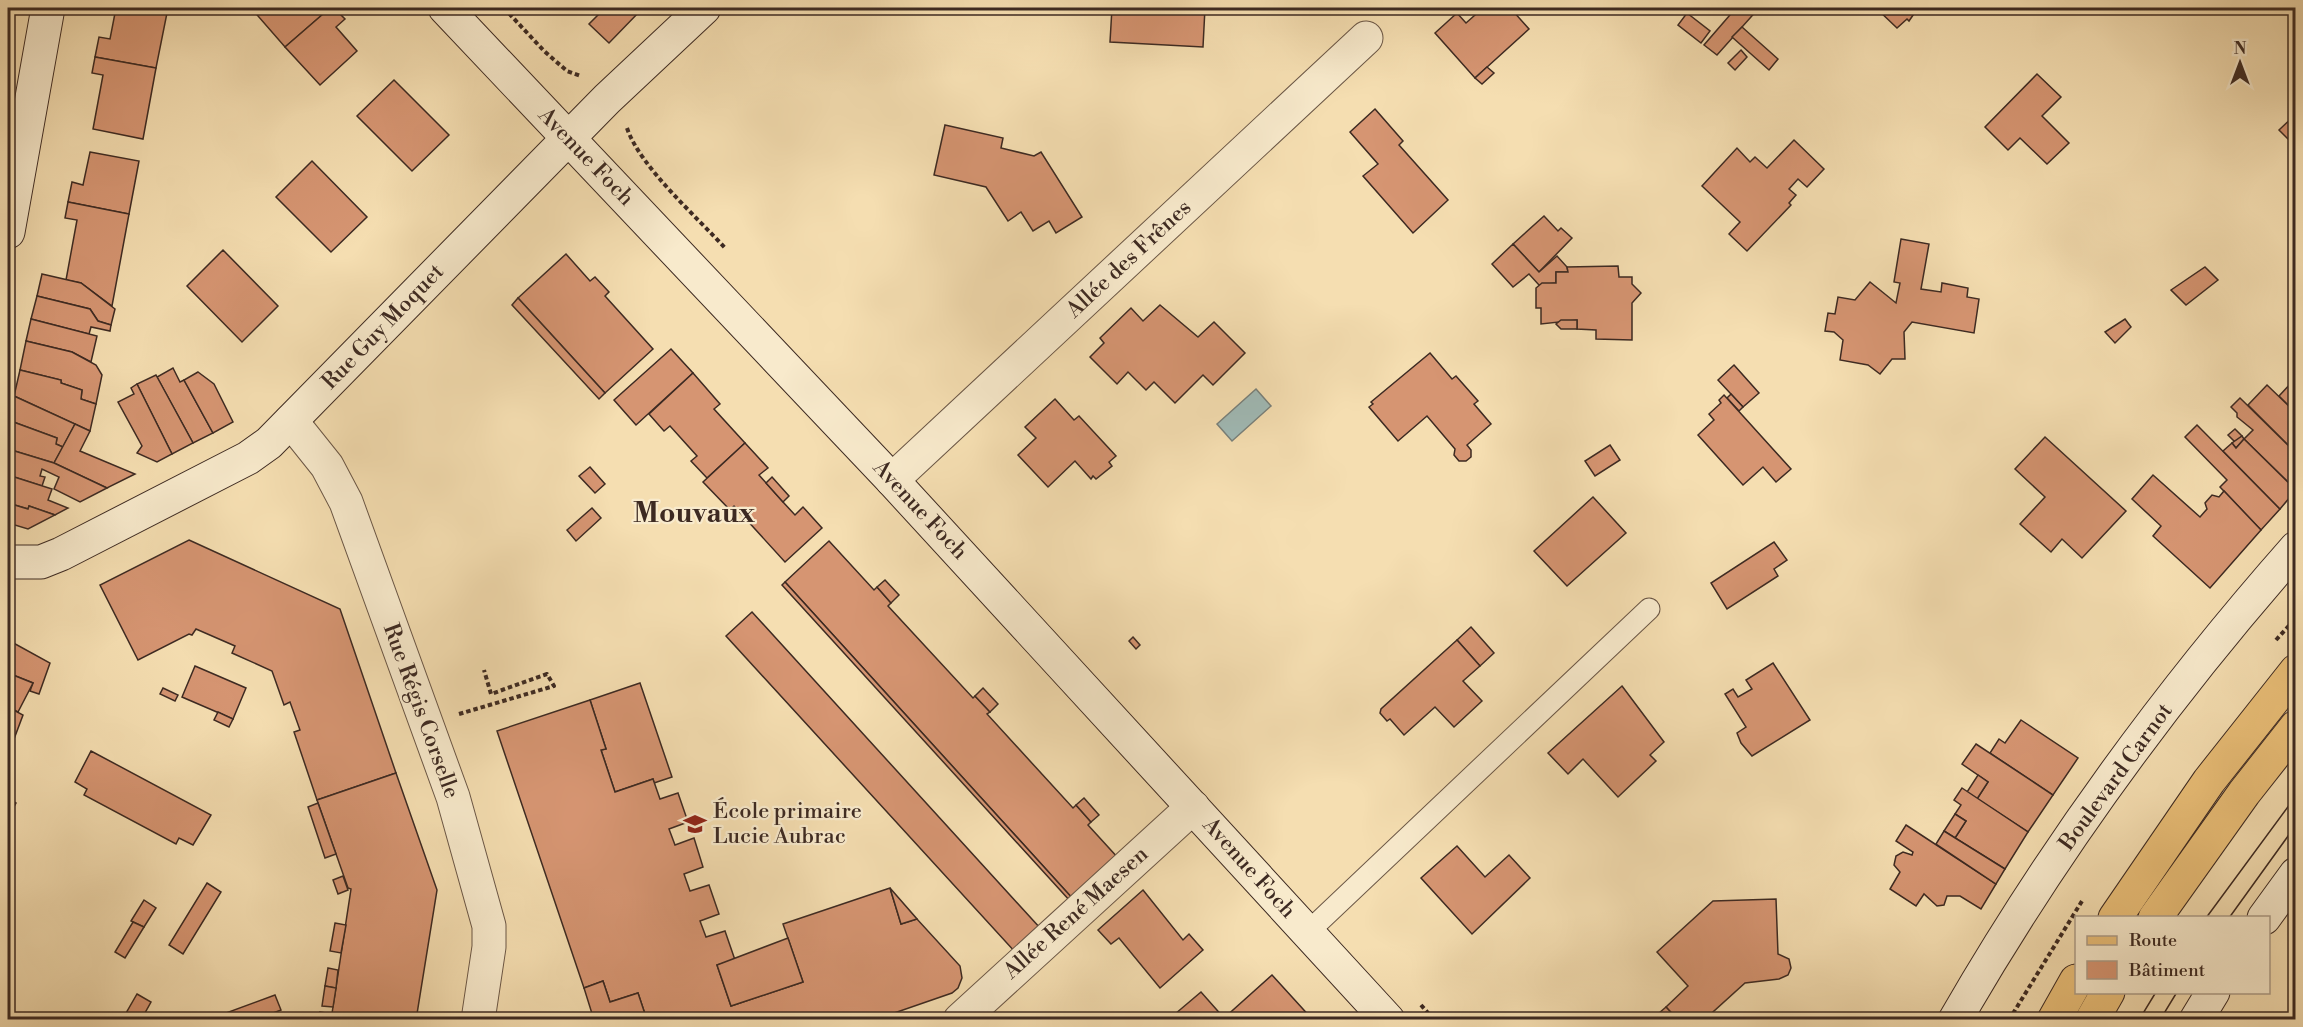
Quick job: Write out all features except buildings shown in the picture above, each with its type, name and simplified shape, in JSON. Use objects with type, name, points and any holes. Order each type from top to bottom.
[{"type":"main road","points":[[2116,916],[2209,781],[2295,671]]},
{"type":"main road","points":[[2156,916],[2244,793],[2295,727]]},
{"type":"main road","points":[[2054,1020],[2075,983]]},
{"type":"main road","points":[[2092,1020],[2108,994]]},
{"type":"street","points":[[8,232],[48,8]]},
{"type":"street","name":"Avenue Foch","points":[[445,8],[892,480],[1388,1020]]},
{"type":"street","name":"Rue Guy Moquet","points":[[8,562],[41,562],[61,554],[248,458],[269,443],[569,138],[704,8]]},
{"type":"street","name":"Allée des Frênes","points":[[892,480],[1366,38]]},
{"type":"street","name":"Rue Régis Corselle","points":[[291,421],[327,466],[346,502],[453,797],[489,926],[489,947],[478,1020]]},
{"type":"street","name":"Boulevard Carnot","points":[[1955,1020],[2006,934],[2104,791],[2183,684],[2295,548]]},
{"type":"street","name":"Allée René Maesen","points":[[960,1020],[1193,807]]},
{"type":"street","points":[[2265,916],[2295,874]]},
{"type":"street","points":[[2196,1020],[2212,994]]},
{"type":"lane","points":[[1308,932],[1649,609]]},
{"type":"path","points":[[426,723],[554,686],[547,674],[491,694],[484,670]]},
{"type":"water","points":[[1256,389],[1271,406],[1232,441],[1217,424]]},
{"type":"tram line","points":[[2207,916],[2296,796]]},
{"type":"tram line","points":[[2230,916],[2296,825]]},
{"type":"tram line","points":[[2139,1020],[2155,994]]},
{"type":"tram line","points":[[2160,1020],[2176,994]]},
{"type":"place","name":"École primaire Lucie Aubrac","points":[[695,824]]},
{"type":"district","name":"Mouvaux","points":[[694,513]]}]
